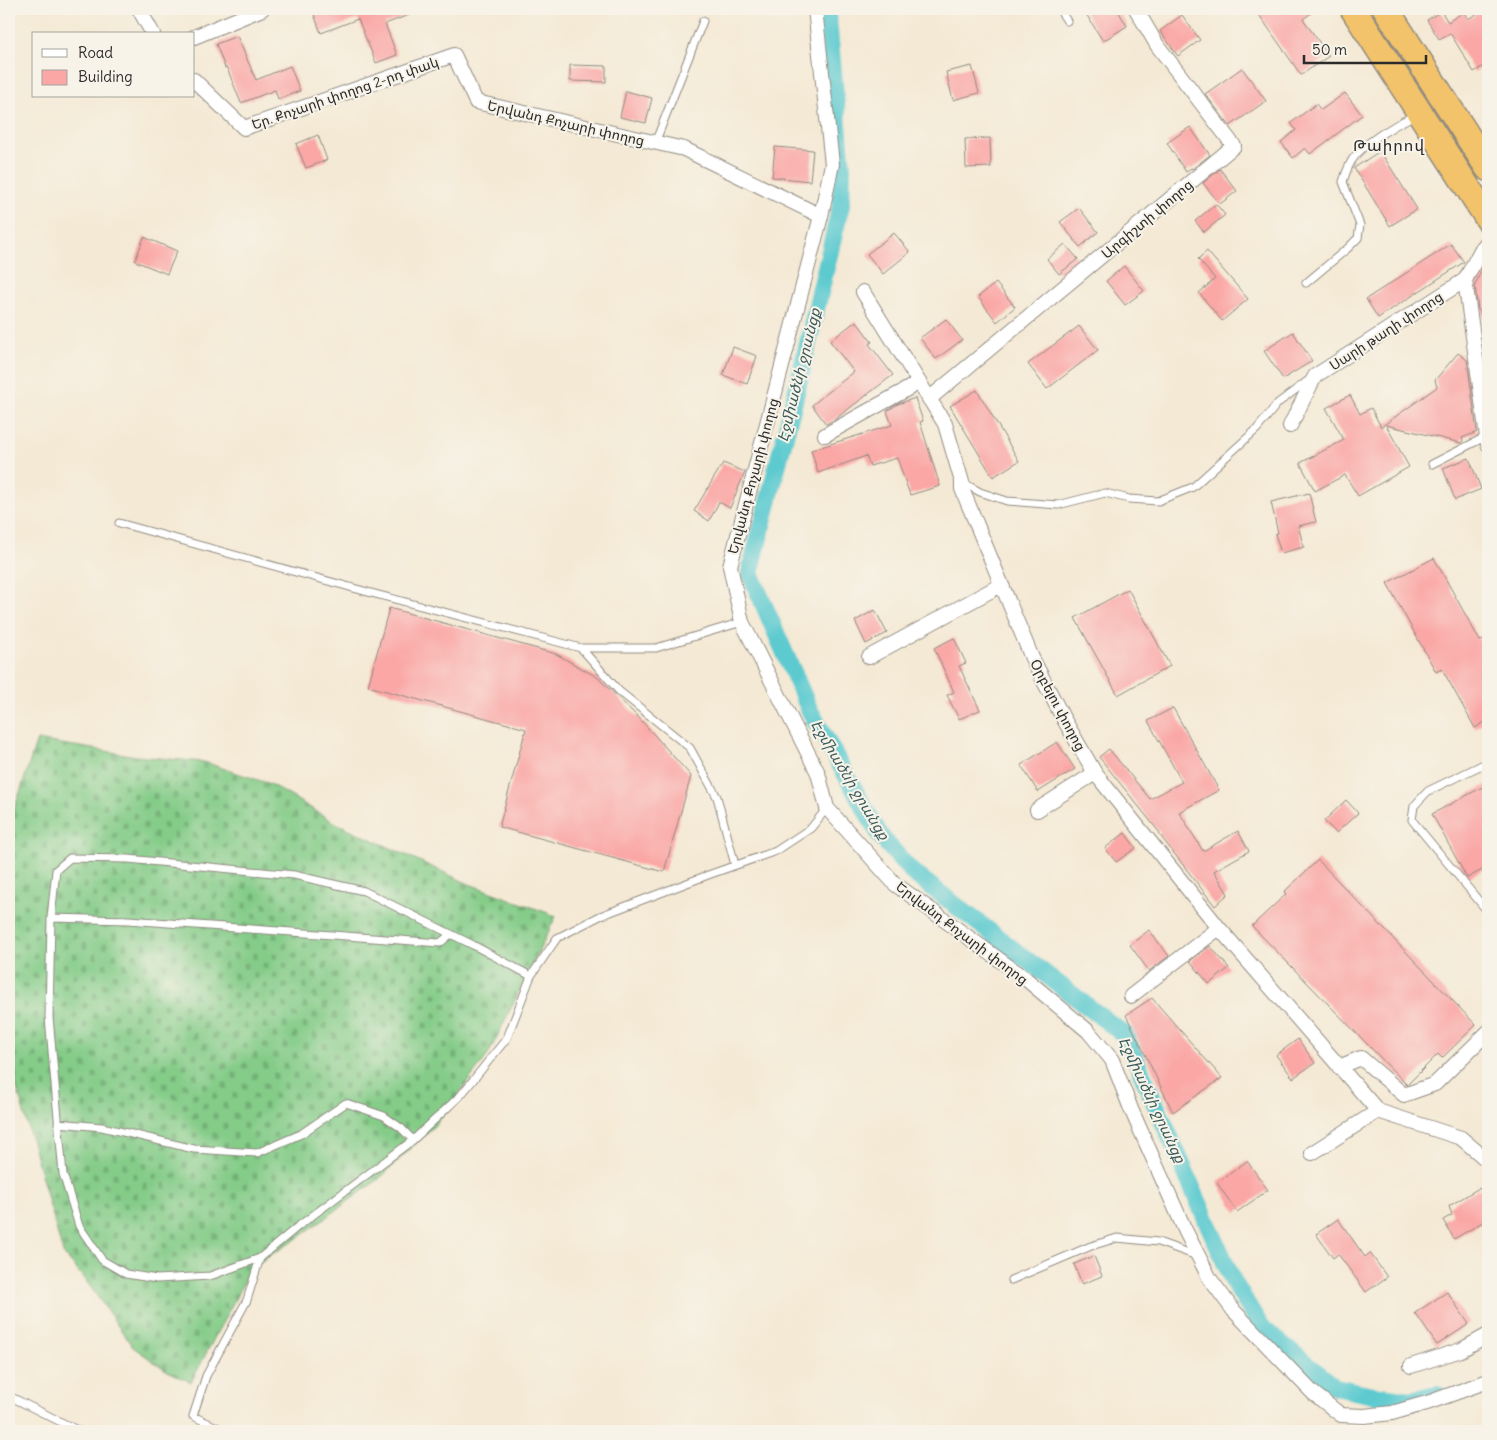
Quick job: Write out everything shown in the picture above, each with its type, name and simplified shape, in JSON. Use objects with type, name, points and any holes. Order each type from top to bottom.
[{"type":"highway","points":[[1353,9],[1488,219]]},
{"type":"highway","points":[[1386,9],[1488,168]]},
{"type":"street","points":[[139,9],[152,32]]},
{"type":"street","points":[[195,37],[262,9]]},
{"type":"street","name":"Երվանդ Քոչարի փողոց","points":[[815,9],[832,164],[821,216],[730,566],[742,622],[818,773],[827,808],[895,884],[1026,979],[1088,1031],[1112,1060],[1131,1109],[1184,1230],[1210,1279],[1234,1311],[1312,1393],[1341,1415],[1364,1416],[1392,1413],[1430,1402],[1488,1381]]},
{"type":"street","name":"Արգիշտի փողոց","points":[[929,400],[1234,146],[1157,45],[1136,9]]},
{"type":"street","name":"Եր. Քոչարի փողոց 2-րդ փակ","points":[[195,81],[244,128],[454,55],[476,102]]},
{"type":"street","name":"Երվանդ Քոչարի փողոց","points":[[476,102],[684,149],[821,216]]},
{"type":"street","name":"Սարի թաղի փողոց","points":[[1290,426],[1315,376],[1465,280],[1488,241]]},
{"type":"street","points":[[1465,280],[1488,440]]},
{"type":"street","name":"Օրբելու փողոց","points":[[863,292],[945,424],[962,482],[962,489],[1032,658],[1062,716],[1095,773],[1219,928],[1378,1111]]},
{"type":"street","points":[[824,435],[918,382]]},
{"type":"street","points":[[869,657],[1001,584]]},
{"type":"street","points":[[1037,810],[1095,773]]},
{"type":"street","points":[[1131,996],[1219,928]]},
{"type":"street","points":[[1339,1067],[1361,1058],[1404,1094],[1435,1084],[1488,1032]]},
{"type":"street","points":[[1312,1153],[1378,1111],[1461,1138],[1488,1161]]},
{"type":"street","points":[[1411,1366],[1461,1350],[1488,1335]]},
{"type":"lane","points":[[1059,9],[1067,22]]},
{"type":"lane","points":[[655,143],[703,21]]},
{"type":"lane","points":[[1306,283],[1358,238],[1360,225],[1342,182],[1351,161],[1361,149],[1420,112]]},
{"type":"lane","points":[[962,482],[980,492],[1007,501],[1058,505],[1106,493],[1129,499],[1158,501],[1193,487],[1257,429],[1278,403],[1315,376]]},
{"type":"lane","points":[[1432,464],[1488,440]]},
{"type":"lane","points":[[119,523],[375,594],[581,648],[656,648],[742,622]]},
{"type":"lane","points":[[581,648],[619,691],[690,748],[717,797],[735,865]]},
{"type":"lane","points":[[1488,762],[1428,790],[1414,806],[1412,820],[1488,912]]},
{"type":"lane","points":[[531,976],[364,891],[294,875],[128,859],[70,858],[56,870],[50,918],[49,1017],[63,1174],[79,1226],[102,1260],[126,1274],[157,1279],[210,1276],[260,1258],[296,1228],[413,1140],[461,1095],[507,1038],[531,976],[557,938],[600,916],[776,851],[811,828],[827,808]]},
{"type":"lane","points":[[50,918],[138,920],[440,943],[451,934]]},
{"type":"lane","points":[[58,1123],[102,1127],[194,1149],[257,1153],[301,1134],[346,1104],[384,1116],[401,1128],[413,1140]]},
{"type":"lane","points":[[1011,1280],[1091,1246],[1117,1238],[1158,1242],[1198,1256]]},
{"type":"lane","points":[[225,1431],[193,1416],[206,1376],[246,1300],[260,1258]]},
{"type":"lane","points":[[9,1396],[79,1431]]},
{"type":"green space","points":[[37,740],[136,756],[204,762],[270,784],[334,822],[469,884],[556,916],[488,1055],[436,1124],[379,1179],[293,1241],[252,1267],[191,1382],[169,1372],[133,1347],[87,1282],[63,1253],[9,1059],[9,826]]},
{"type":"building","points":[[312,9],[422,10],[385,24],[397,55],[376,63],[358,19],[321,33]]},
{"type":"building","points":[[1083,9],[1117,9],[1127,26],[1103,41]]},
{"type":"building","points":[[1255,9],[1317,9],[1303,19],[1329,56],[1301,75]]},
{"type":"building","points":[[1488,9],[1488,63],[1474,72],[1450,33],[1439,39],[1427,20],[1441,11],[1448,22],[1464,12],[1468,19]]},
{"type":"building","points":[[1182,15],[1200,40],[1178,56],[1160,31]]},
{"type":"building","points":[[237,36],[256,80],[290,66],[300,91],[278,99],[275,90],[241,103],[216,44]]},
{"type":"building","points":[[570,65],[606,66],[606,82],[570,81]]},
{"type":"building","points":[[972,66],[979,93],[953,100],[946,72]]},
{"type":"building","points":[[1242,68],[1266,101],[1230,126],[1205,94]]},
{"type":"building","points":[[626,91],[652,98],[646,123],[620,117]]},
{"type":"building","points":[[1345,93],[1362,115],[1310,154],[1305,148],[1293,158],[1281,142],[1296,130],[1291,123],[1316,104],[1321,110]]},
{"type":"building","points":[[1190,127],[1210,155],[1186,172],[1167,143]]},
{"type":"building","points":[[318,135],[327,160],[306,168],[296,144]]},
{"type":"building","points":[[990,138],[991,167],[966,168],[965,139]]},
{"type":"building","points":[[775,147],[813,150],[810,181],[772,177]]},
{"type":"building","points":[[1380,151],[1417,209],[1390,226],[1354,168]]},
{"type":"building","points":[[1220,169],[1237,191],[1220,204],[1203,183]]},
{"type":"building","points":[[1216,204],[1225,215],[1204,232],[1195,221]]},
{"type":"building","points":[[1079,208],[1098,232],[1080,247],[1060,222]]},
{"type":"building","points":[[894,233],[910,252],[883,274],[867,254]]},
{"type":"building","points":[[144,237],[177,251],[167,274],[135,261]]},
{"type":"building","points":[[1065,244],[1078,259],[1059,274],[1047,259]]},
{"type":"building","points":[[1451,244],[1464,262],[1378,318],[1366,299]]},
{"type":"building","points":[[1207,251],[1248,299],[1222,321],[1199,293],[1215,279],[1198,259]]},
{"type":"building","points":[[1488,255],[1488,326],[1478,309],[1475,285]]},
{"type":"building","points":[[1124,266],[1144,291],[1125,305],[1106,281]]},
{"type":"building","points":[[996,283],[1015,307],[997,322],[978,297]]},
{"type":"building","points":[[946,319],[962,340],[936,359],[920,338]]},
{"type":"building","points":[[856,321],[872,342],[869,344],[893,375],[826,424],[812,405],[854,372],[830,341]]},
{"type":"building","points":[[1079,326],[1098,350],[1047,389],[1028,364]]},
{"type":"building","points":[[1293,332],[1312,361],[1283,379],[1264,351]]},
{"type":"building","points":[[733,347],[757,356],[747,384],[723,375]]},
{"type":"building","points":[[1458,353],[1467,360],[1477,432],[1462,438],[1463,442],[1461,443],[1386,425],[1409,467],[1358,496],[1345,475],[1315,491],[1300,463],[1344,440],[1326,408],[1350,395],[1360,414],[1371,408],[1381,427],[1437,387],[1435,380]]},
{"type":"building","points":[[977,390],[1019,461],[993,477],[950,406]]},
{"type":"building","points":[[915,398],[923,421],[920,422],[940,486],[910,495],[897,458],[870,466],[866,456],[818,473],[811,450],[892,425],[887,411],[898,404]]},
{"type":"building","points":[[1469,458],[1481,489],[1455,500],[1443,468]]},
{"type":"building","points":[[723,463],[745,472],[730,508],[719,502],[709,521],[694,511]]},
{"type":"building","points":[[1309,493],[1316,522],[1298,526],[1304,547],[1281,553],[1275,534],[1278,533],[1271,502]]},
{"type":"building","points":[[1434,558],[1480,641],[1488,636],[1488,720],[1475,728],[1442,669],[1436,672],[1387,583]]},
{"type":"building","points":[[1128,589],[1170,666],[1118,695],[1075,618]]},
{"type":"building","points":[[389,608],[556,654],[597,677],[640,719],[691,776],[664,872],[499,827],[526,729],[368,686]]},
{"type":"building","points":[[875,610],[887,633],[866,644],[855,621]]},
{"type":"building","points":[[954,638],[966,663],[959,666],[980,710],[959,719],[947,695],[954,692],[934,648]]},
{"type":"building","points":[[1173,708],[1219,790],[1179,812],[1203,851],[1238,831],[1249,851],[1214,871],[1228,894],[1215,906],[1099,757],[1109,749],[1150,799],[1182,782],[1148,721]]},
{"type":"building","points":[[1057,742],[1075,769],[1038,792],[1021,765]]},
{"type":"building","points":[[1488,784],[1488,867],[1467,878],[1432,814]]},
{"type":"building","points":[[1346,800],[1358,813],[1336,833],[1324,821]]},
{"type":"building","points":[[1125,833],[1136,848],[1116,862],[1105,848]]},
{"type":"building","points":[[1318,860],[1476,1025],[1442,1058],[1438,1054],[1407,1085],[1252,926]]},
{"type":"building","points":[[1149,930],[1169,956],[1149,971],[1130,945]]},
{"type":"building","points":[[1210,946],[1229,968],[1209,984],[1190,961]]},
{"type":"building","points":[[1152,998],[1222,1078],[1173,1112],[1126,1015]]},
{"type":"building","points":[[1298,1039],[1315,1063],[1293,1078],[1276,1055]]},
{"type":"building","points":[[1247,1161],[1268,1190],[1237,1212],[1217,1183]]},
{"type":"building","points":[[1479,1188],[1488,1203],[1488,1219],[1454,1239],[1443,1220],[1452,1215],[1449,1206]]},
{"type":"building","points":[[1338,1219],[1365,1257],[1370,1253],[1387,1277],[1366,1292],[1338,1254],[1333,1258],[1316,1234]]},
{"type":"building","points":[[1094,1256],[1102,1276],[1082,1284],[1074,1264]]},
{"type":"building","points":[[1447,1292],[1469,1324],[1437,1345],[1415,1313]]},
{"type":"waterway","name":"Էջմիածնի ջրանցք","points":[[827,9],[842,168],[841,205],[750,573],[810,711],[881,837],[912,872],[1125,1035],[1234,1283],[1261,1327],[1335,1387],[1410,1400],[1437,1394]]},
{"type":"district","name":"Թաիրով","points":[[1389,145]]}]
